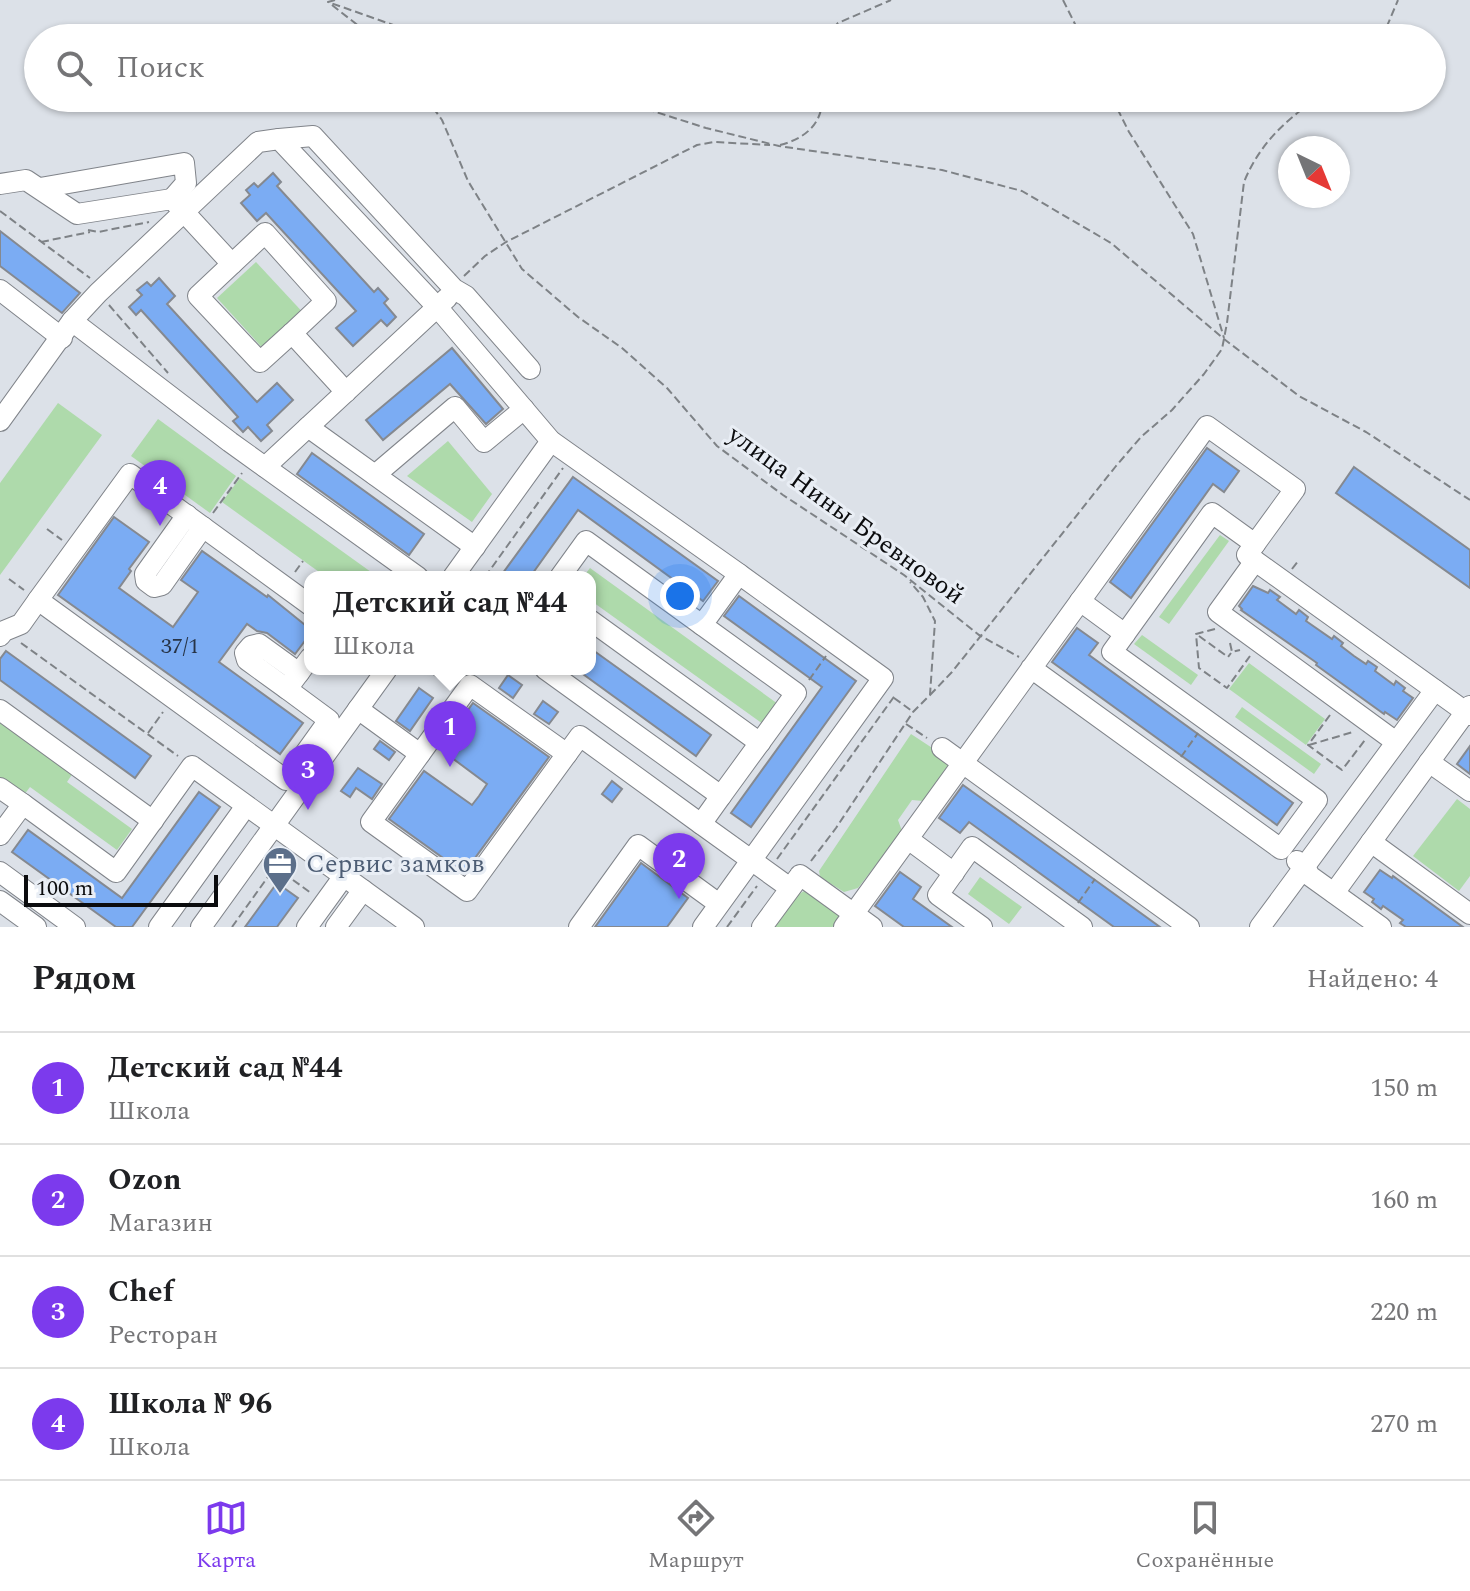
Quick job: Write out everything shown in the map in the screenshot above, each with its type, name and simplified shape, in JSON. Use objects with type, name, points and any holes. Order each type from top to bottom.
[{"type":"street","points":[[3,409],[98,288],[178,205],[258,142],[313,136],[454,289],[466,296],[530,369]]},
{"type":"street","points":[[279,139],[438,308],[551,441],[883,678],[759,866],[719,904],[703,927]]},
{"type":"street","points":[[40,188],[184,163],[186,183],[178,205]]},
{"type":"street","points":[[0,184],[26,180],[77,214],[178,205]]},
{"type":"street","points":[[178,205],[232,264]]},
{"type":"street","points":[[265,233],[326,301],[292,333],[260,362],[198,296],[265,233]]},
{"type":"street","points":[[259,462],[308,427],[438,308],[454,289]]},
{"type":"street","points":[[0,290],[67,330],[259,462],[410,571]]},
{"type":"street","points":[[292,333],[346,392]]},
{"type":"street","points":[[375,475],[455,407],[484,442],[524,409]]},
{"type":"street","points":[[849,920],[1207,426],[1295,489],[1218,612],[1396,742]]},
{"type":"street","points":[[308,427],[475,547]]},
{"type":"street","points":[[457,571],[551,441]]},
{"type":"street","points":[[1,632],[21,624],[130,474],[304,601]]},
{"type":"street","points":[[1281,849],[1317,800],[1112,652],[1212,513],[1255,553],[1435,690],[1469,711],[1334,893]]},
{"type":"street","points":[[564,571],[586,541],[796,693],[701,824]]},
{"type":"street","points":[[702,625],[739,574]]},
{"type":"street","points":[[38,600],[293,785]]},
{"type":"street","points":[[1080,601],[1125,634]]},
{"type":"street","points":[[596,624],[760,743]]},
{"type":"street","points":[[1031,668],[1281,849],[1305,867],[1310,876],[1381,927]]},
{"type":"street","points":[[201,927],[274,826],[329,720],[298,673]]},
{"type":"street","points":[[293,785],[358,709],[377,675]]},
{"type":"street","points":[[553,675],[721,796]]},
{"type":"street","points":[[567,754],[470,685],[371,822],[467,891],[567,754],[580,736],[759,866],[798,878],[849,920],[872,927]]},
{"type":"street","points":[[1260,927],[1435,690]]},
{"type":"street","points":[[358,709],[420,754]]},
{"type":"street","points":[[0,710],[153,821]]},
{"type":"street","points":[[942,748],[1189,927]]},
{"type":"street","points":[[1429,762],[1470,791]]},
{"type":"street","points":[[0,788],[116,872],[192,766],[414,927]]},
{"type":"street","points":[[0,835],[23,804]]},
{"type":"street","points":[[159,927],[246,806]]},
{"type":"street","points":[[908,839],[954,873]]},
{"type":"street","points":[[1371,842],[1470,914]]},
{"type":"street","points":[[579,927],[638,845],[719,904]]},
{"type":"street","points":[[982,927],[938,895],[972,847],[1082,927]]},
{"type":"street","points":[[0,872],[75,927]]},
{"type":"street","points":[[307,927],[344,876]]},
{"type":"street","points":[[762,927],[798,878]]},
{"type":"street","points":[[336,927],[363,890]]},
{"type":"street","points":[[0,901],[36,927]]},
{"type":"path","points":[[326,1],[335,0]]},
{"type":"path","points":[[837,24],[891,0]]},
{"type":"path","points":[[1063,0],[1075,24]]},
{"type":"path","points":[[1388,24],[1398,0]]},
{"type":"path","points":[[326,1],[356,24]]},
{"type":"path","points":[[326,1],[391,24]]},
{"type":"path","name":"улица Нины Бревновой","points":[[436,112],[468,181],[522,269],[667,388],[717,446],[783,495],[904,575],[979,635],[1017,656],[1031,668]]},
{"type":"path","points":[[656,112],[779,146],[795,142],[815,125],[822,112]]},
{"type":"path","points":[[1119,112],[1193,234],[1224,339]]},
{"type":"path","points":[[798,878],[836,828],[913,712],[952,672],[1133,447],[1172,410],[1222,349],[1244,182],[1251,164],[1268,141],[1297,112]]},
{"type":"path","points":[[454,289],[470,268],[506,242],[697,145],[714,142],[779,146],[942,170],[1022,191],[1111,243],[1224,339],[1299,396],[1366,432],[1470,500]]},
{"type":"path","points":[[0,211],[98,288],[169,373]]},
{"type":"path","points":[[41,242],[91,232]]},
{"type":"path","points":[[489,571],[574,455]]},
{"type":"path","points":[[195,521],[259,462]]},
{"type":"path","points":[[904,575],[923,597],[935,621],[930,695]]},
{"type":"path","points":[[9,579],[38,600]]},
{"type":"path","points":[[1196,634],[1234,624]]},
{"type":"path","points":[[1,632],[192,766]]},
{"type":"path","points":[[1196,634],[1199,668],[1227,688],[1260,643]]},
{"type":"path","points":[[1196,634],[1228,657],[1232,652]]},
{"type":"path","points":[[802,689],[832,648]]},
{"type":"path","points":[[727,927],[759,866],[894,696],[913,712]]},
{"type":"path","points":[[1308,745],[1340,701]]},
{"type":"path","points":[[905,723],[942,748]]},
{"type":"path","points":[[1175,765],[1204,725]]},
{"type":"path","points":[[1308,745],[1374,726]]},
{"type":"path","points":[[1308,745],[1342,770],[1374,726]]},
{"type":"path","points":[[232,927],[275,867],[317,897]]},
{"type":"path","points":[[1078,903],[1101,872]]},
{"type":"green space","points":[[256,262],[308,318],[268,354],[217,298]]},
{"type":"green space","points":[[58,403],[102,435],[0,575],[0,483]]},
{"type":"green space","points":[[158,419],[236,476],[210,513],[131,456]]},
{"type":"green space","points":[[448,441],[492,494],[472,522],[407,476]]},
{"type":"green space","points":[[240,478],[370,571],[318,571],[222,502]]},
{"type":"green space","points":[[1220,535],[1229,541],[1169,624],[1159,617]]},
{"type":"green space","points":[[596,572],[778,704],[763,724],[596,604]]},
{"type":"green space","points":[[1142,635],[1198,675],[1191,685],[1134,644]]},
{"type":"green space","points":[[1249,663],[1325,719],[1306,745],[1229,689]]},
{"type":"green space","points":[[1242,707],[1321,764],[1314,774],[1235,717]]},
{"type":"green space","points":[[0,716],[75,770],[67,782],[132,829],[117,850],[30,787],[24,795],[0,778]]},
{"type":"green space","points":[[911,734],[952,761],[923,801],[912,800],[898,820],[902,831],[858,888],[844,892],[820,877],[819,871]]},
{"type":"green space","points":[[1457,799],[1470,809],[1470,876],[1459,891],[1413,856]]},
{"type":"green space","points":[[980,877],[1022,907],[1009,924],[968,894]]},
{"type":"green space","points":[[806,890],[844,914],[838,924],[832,927],[775,927],[799,894]]},
{"type":"building","points":[[273,173],[281,182],[277,186],[374,292],[378,288],[388,299],[384,303],[396,317],[387,326],[381,320],[353,346],[336,328],[356,311],[266,213],[257,221],[241,203],[250,195],[246,190],[254,183],[258,187]]},
{"type":"building","points":[[0,231],[80,293],[62,313],[0,266]]},
{"type":"building","points":[[159,278],[175,296],[167,304],[257,402],[277,383],[293,400],[267,425],[272,431],[261,441],[248,427],[243,432],[233,421],[238,417],[141,310],[136,315],[129,307],[142,295],[137,290],[147,282],[151,286]]},
{"type":"building","points":[[452,348],[503,409],[486,424],[450,384],[383,440],[366,420]]},
{"type":"building","points":[[1207,448],[1239,471],[1224,492],[1213,484],[1131,598],[1110,582]]},
{"type":"building","points":[[312,453],[424,534],[409,555],[297,474]]},
{"type":"building","points":[[1354,467],[1470,550],[1470,588],[1336,493]]},
{"type":"building","points":[[573,477],[718,581],[703,601],[578,510],[534,571],[504,571]]},
{"type":"building","points":[[114,517],[149,542],[119,588],[173,627],[198,592],[181,580],[202,551],[268,595],[304,624],[304,642],[295,654],[267,633],[247,624],[219,662],[303,723],[280,754],[58,595]]},
{"type":"building","points":[[1253,586],[1268,593],[1270,590],[1280,597],[1277,600],[1296,614],[1299,610],[1308,617],[1306,621],[1332,639],[1334,636],[1343,643],[1341,646],[1366,664],[1368,661],[1377,667],[1375,671],[1394,685],[1396,681],[1405,688],[1403,691],[1413,698],[1397,720],[1384,714],[1241,610],[1239,606]]},
{"type":"building","points":[[739,596],[856,681],[751,827],[731,813],[822,687],[724,616]]},
{"type":"building","points":[[1077,628],[1098,643],[1089,655],[1293,803],[1277,825],[1052,662]]},
{"type":"building","points":[[6,651],[151,756],[135,778],[0,680],[0,659]]},
{"type":"building","points":[[596,652],[711,735],[696,756],[584,675],[596,675]]},
{"type":"building","points":[[435,675],[450,675],[445,682]]},
{"type":"building","points":[[508,675],[522,685],[513,698],[499,688]]},
{"type":"building","points":[[419,688],[433,698],[410,731],[396,721]]},
{"type":"building","points":[[543,701],[558,712],[549,724],[534,714]]},
{"type":"building","points":[[473,703],[549,757],[464,873],[389,819],[424,771],[472,805],[479,796],[487,784],[440,749]]},
{"type":"building","points":[[380,741],[395,752],[389,760],[374,749]]},
{"type":"building","points":[[1470,746],[1470,774],[1457,764]]},
{"type":"building","points":[[358,768],[382,784],[372,799],[356,788],[350,797],[341,791]]},
{"type":"building","points":[[612,781],[622,789],[612,802],[602,794]]},
{"type":"building","points":[[963,785],[1160,927],[1114,927],[969,822],[960,833],[939,818]]},
{"type":"building","points":[[199,792],[220,807],[132,927],[116,927],[12,852],[28,830],[122,898]]},
{"type":"building","points":[[641,863],[688,898],[667,927],[595,927]]},
{"type":"building","points":[[1380,870],[1393,876],[1463,927],[1406,927],[1400,923],[1403,920],[1383,906],[1381,909],[1364,892]]},
{"type":"building","points":[[900,872],[921,887],[913,899],[952,927],[904,927],[875,906]]},
{"type":"building","points":[[277,883],[298,898],[277,927],[245,927]]},
{"type":"place","name":"Школа № 96","points":[[160,526]]},
{"type":"place","name":"Детский сад №44","points":[[450,767]]},
{"type":"place","name":"Chef","points":[[308,810]]},
{"type":"place","name":"Сервис замков","points":[[280,895]]},
{"type":"place","name":"Ozon","points":[[679,899]]}]
